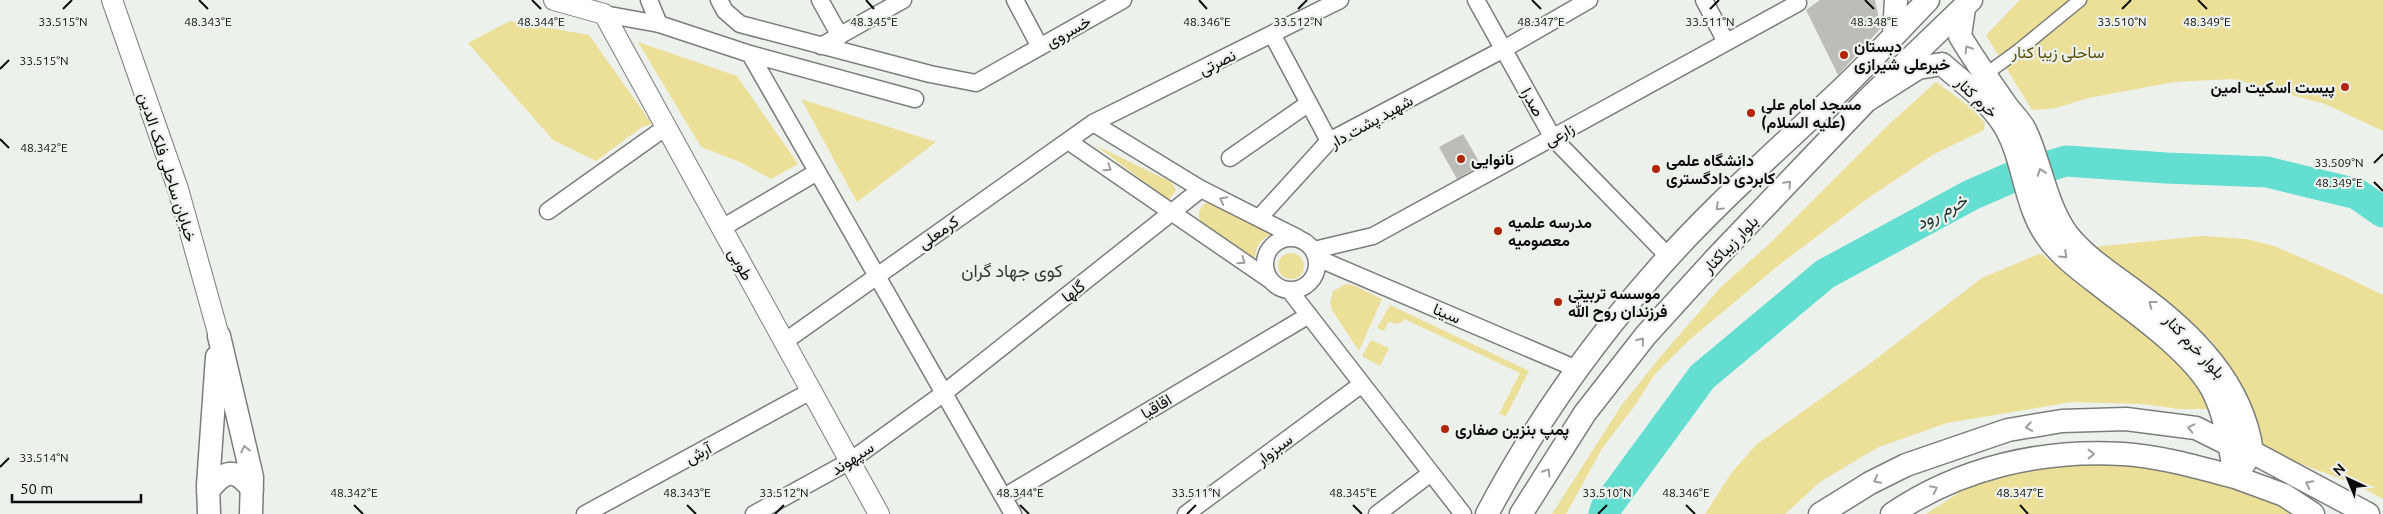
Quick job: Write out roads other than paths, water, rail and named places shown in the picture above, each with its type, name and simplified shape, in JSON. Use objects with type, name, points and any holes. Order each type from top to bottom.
[{"type":"main road","points":[[1894,35],[1896,0]]},
{"type":"main road","name":"بلوار زیباکنار","points":[[1487,514],[1556,397],[1615,319],[1669,257],[1846,85],[1928,0]]},
{"type":"main road","points":[[1968,4],[1960,36],[1986,74],[2017,134]]},
{"type":"main road","name":"بلوار زیباکنار","points":[[1521,514],[1584,413],[1646,335],[1716,257],[1866,101],[1968,4]]},
{"type":"main road","name":"خرم کنار","points":[[1866,101],[1918,68],[1942,64],[1980,97],[2002,122],[2017,134],[2046,214]]},
{"type":"main road","name":"بلوار خرم کنار","points":[[2046,214],[2047,237],[2062,255],[2159,330],[2202,375],[2212,390],[2226,426],[2235,477]]},
{"type":"main road","name":"بلوار خرم کنار","points":[[2046,214],[2099,266],[2167,316],[2212,362],[2229,384],[2240,408],[2250,435],[2252,452]]},
{"type":"main road","points":[[219,336],[252,477],[251,514]]},
{"type":"main road","points":[[209,514],[208,491],[219,336]]},
{"type":"main road","points":[[1556,397],[1584,413]]},
{"type":"main road","points":[[1820,514],[1870,483],[1906,465],[2008,430],[2053,422],[2126,419],[2196,428],[2230,445],[2252,452],[2368,514]]},
{"type":"main road","points":[[2235,477],[2252,452]]},
{"type":"main road","points":[[1892,514],[1914,499],[1953,480],[1999,464],[2076,454],[2125,454],[2235,477],[2284,495],[2314,514]]},
{"type":"main road","points":[[208,491],[222,476],[234,473],[243,478],[252,488]]},
{"type":"street","name":"خیابان ساحلی فلک الدین","points":[[112,0],[178,189],[219,336]]},
{"type":"street","points":[[554,0],[604,14],[659,24],[750,54],[915,99]]},
{"type":"street","points":[[649,0],[659,24]]},
{"type":"street","points":[[719,0],[726,11],[740,24],[821,46],[904,0]]},
{"type":"street","points":[[820,0],[840,36]]},
{"type":"street","name":"خسروی","points":[[1015,0],[1040,47]]},
{"type":"street","name":"خسروی","points":[[821,46],[930,74],[976,83],[1123,0]]},
{"type":"street","name":"نصرتی","points":[[1093,123],[1340,0]]},
{"type":"street","name":"صدرا","points":[[1476,0],[1552,138],[1669,257]]},
{"type":"street","name":"شهید پشت دار","points":[[1259,218],[1329,141],[1504,50],[1589,0]]},
{"type":"street","points":[[1704,0],[1726,42]]},
{"type":"street","points":[[1986,74],[2019,50],[2080,0]]},
{"type":"street","name":"زارعی","points":[[1315,254],[1373,236],[1798,4]]},
{"type":"street","name":"طوبی","points":[[604,14],[879,514]]},
{"type":"street","points":[[1272,34],[1329,141]]},
{"type":"street","points":[[750,54],[1013,514]]},
{"type":"street","points":[[1230,158],[1309,103]]},
{"type":"street","points":[[1068,141],[1279,288],[1290,291],[1300,289],[1314,277],[1315,254],[1307,243],[1201,189],[1093,123]]},
{"type":"street","name":"کرمعلی","points":[[784,342],[1093,123]]},
{"type":"street","points":[[548,211],[666,127]]},
{"type":"street","points":[[722,228],[817,172]]},
{"type":"street","name":"گلها","points":[[944,393],[1201,189]]},
{"type":"street","points":[[1270,280],[1265,271],[1265,260],[1269,249],[1277,242],[1287,238],[1298,238]]},
{"type":"street","name":"سینا","points":[[1315,254],[1577,369]]},
{"type":"street","points":[[1290,291],[1463,514]]},
{"type":"street","name":"اقاقیا","points":[[1004,497],[1309,315]]},
{"type":"street","name":"سبزوار","points":[[1186,514],[1362,384]]},
{"type":"street","name":"آرش","points":[[585,514],[811,391]]},
{"type":"street","name":"سپهوند","points":[[754,514],[850,461],[944,393]]},
{"type":"street","points":[[1377,514],[1432,473]]},
{"type":"waterway","name":"خرم رود","points":[[1604,514],[1606,508],[1702,377],[1825,274],[1971,195],[2010,178],[2066,161],[2166,168],[2267,172],[2357,194],[2383,212]]},
{"type":"place","name":"دبستان خیرعلی شیرازی","points":[[1844,55]]},
{"type":"place","name":"پیست اسکیت امین","points":[[2345,87]]},
{"type":"place","name":"مسجد امام علی (علیه السلام)","points":[[1751,113]]},
{"type":"place","name":"نانوایی","points":[[1461,159]]},
{"type":"place","name":"دانشگاه علمی کابردی دادگستری","points":[[1656,169]]},
{"type":"place","name":"مدرسه علمیه معصومیه","points":[[1498,231]]},
{"type":"place","name":"موسسه تربیتی فرزندان روح الله","points":[[1558,302]]},
{"type":"place","name":"پمپ بنزین صفاری","points":[[1445,429]]},
{"type":"district","name":"کوی جهاد گران","points":[[1012,270]]},
{"type":"park label","name":"ساحلی زیبا کنار","points":[[2058,52]]}]
